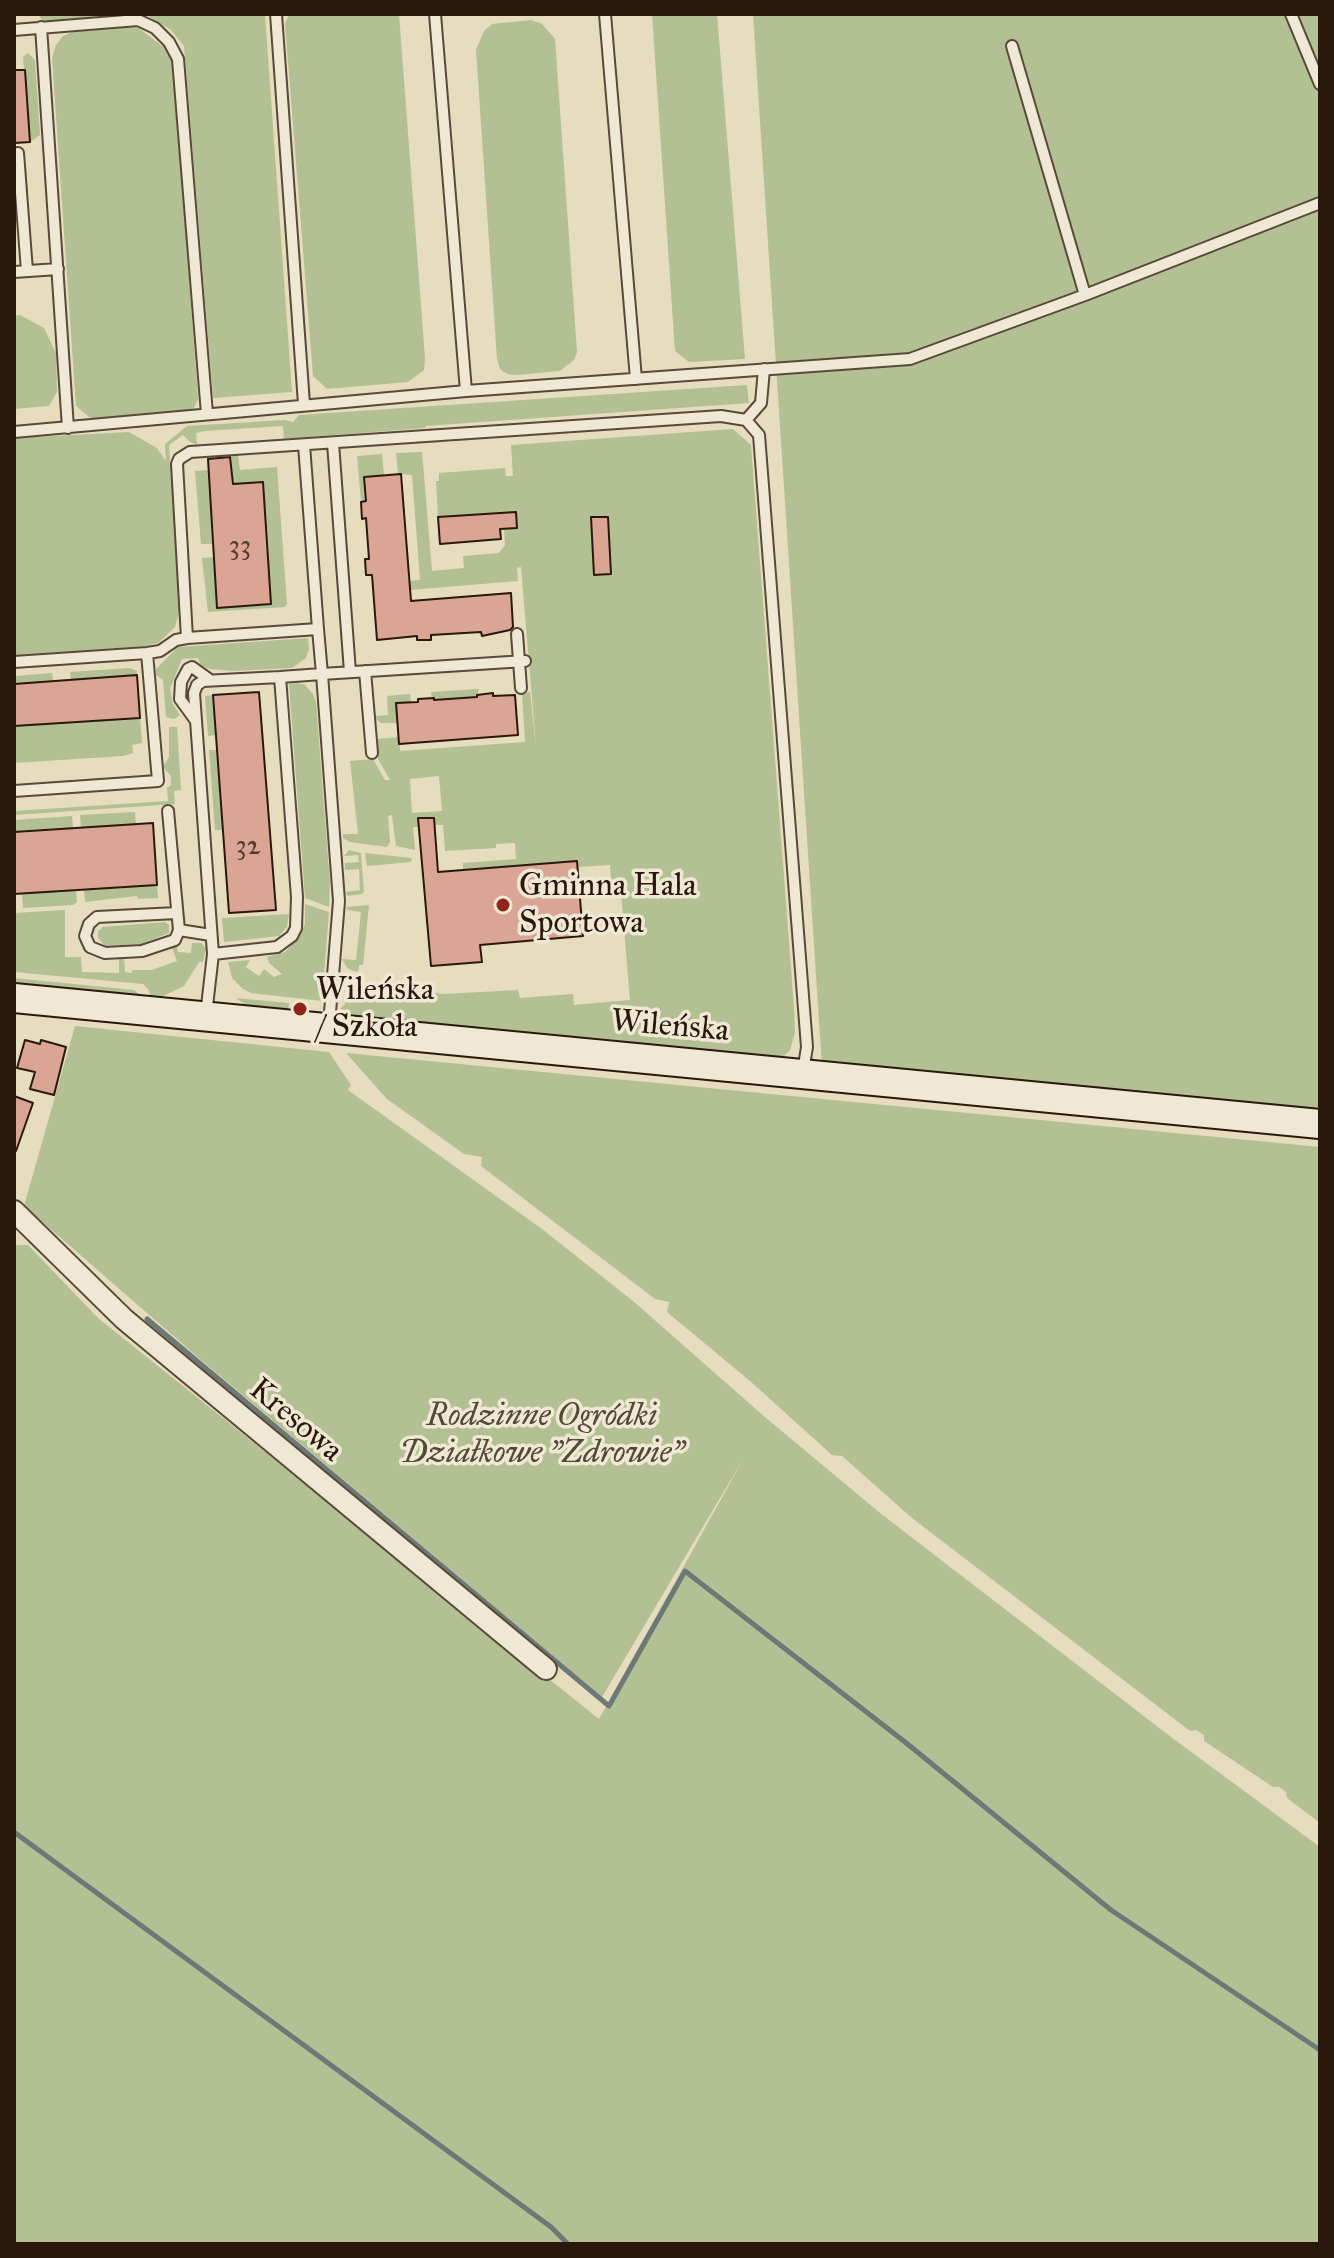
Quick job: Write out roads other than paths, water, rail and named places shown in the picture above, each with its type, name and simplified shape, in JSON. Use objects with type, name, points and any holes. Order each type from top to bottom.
[{"type":"street","name":"Wileńska","points":[[14,998],[1320,1124]]},
{"type":"street","name":"Kresowa","points":[[16,1216],[124,1319],[546,1669]]},
{"type":"lane","points":[[30,14],[36,28],[58,269],[68,428]]},
{"type":"lane","points":[[276,14],[304,404]]},
{"type":"lane","points":[[435,14],[466,391]]},
{"type":"lane","points":[[605,14],[636,379]]},
{"type":"lane","points":[[1291,14],[1320,84]]},
{"type":"lane","points":[[14,30],[132,17],[155,28],[169,42],[178,59],[207,414]]},
{"type":"lane","points":[[1012,46],[1085,295]]},
{"type":"lane","points":[[18,153],[27,271]]},
{"type":"lane","points":[[14,432],[304,404],[910,359],[1085,295],[1320,203]]},
{"type":"lane","points":[[14,272],[58,269]]},
{"type":"lane","points":[[746,420],[761,403],[764,369]]},
{"type":"lane","points":[[187,638],[177,464],[190,452],[721,416],[746,420],[759,435],[806,1032],[803,1074]]},
{"type":"lane","points":[[333,443],[350,672]]},
{"type":"lane","points":[[304,445],[339,901],[328,1029]]},
{"type":"lane","points":[[14,662],[147,653],[160,651],[176,640],[187,638],[318,629]]},
{"type":"lane","points":[[517,634],[522,661],[521,688]]},
{"type":"lane","points":[[14,791],[158,781],[147,653]]},
{"type":"lane","points":[[205,1017],[213,954],[194,693],[197,685],[210,680],[522,661]]},
{"type":"lane","points":[[196,721],[180,699],[181,682],[192,667],[210,680]]},
{"type":"lane","points":[[365,671],[372,753]]},
{"type":"lane","points":[[213,954],[277,947],[292,936],[296,928],[280,677]]},
{"type":"lane","points":[[168,811],[179,930],[175,940],[142,951],[105,953],[90,947],[85,936],[89,924],[97,917],[177,913]]},
{"type":"lane","points":[[179,930],[211,935]]},
{"type":"waterway","points":[[147,1319],[609,1706],[685,1571],[905,1742],[1111,1910],[1320,2050]]},
{"type":"waterway","points":[[14,1832],[551,2227],[568,2244]]},
{"type":"place","name":"Gminna Hala Sportowa","points":[[503,905]]},
{"type":"place","name":"Wileńska / Szkoła","points":[[300,1009]]},
{"type":"park label","name":"Rodzinne Ogródki Działkowe \"Zdrowie\"","points":[[542,1436]]}]
